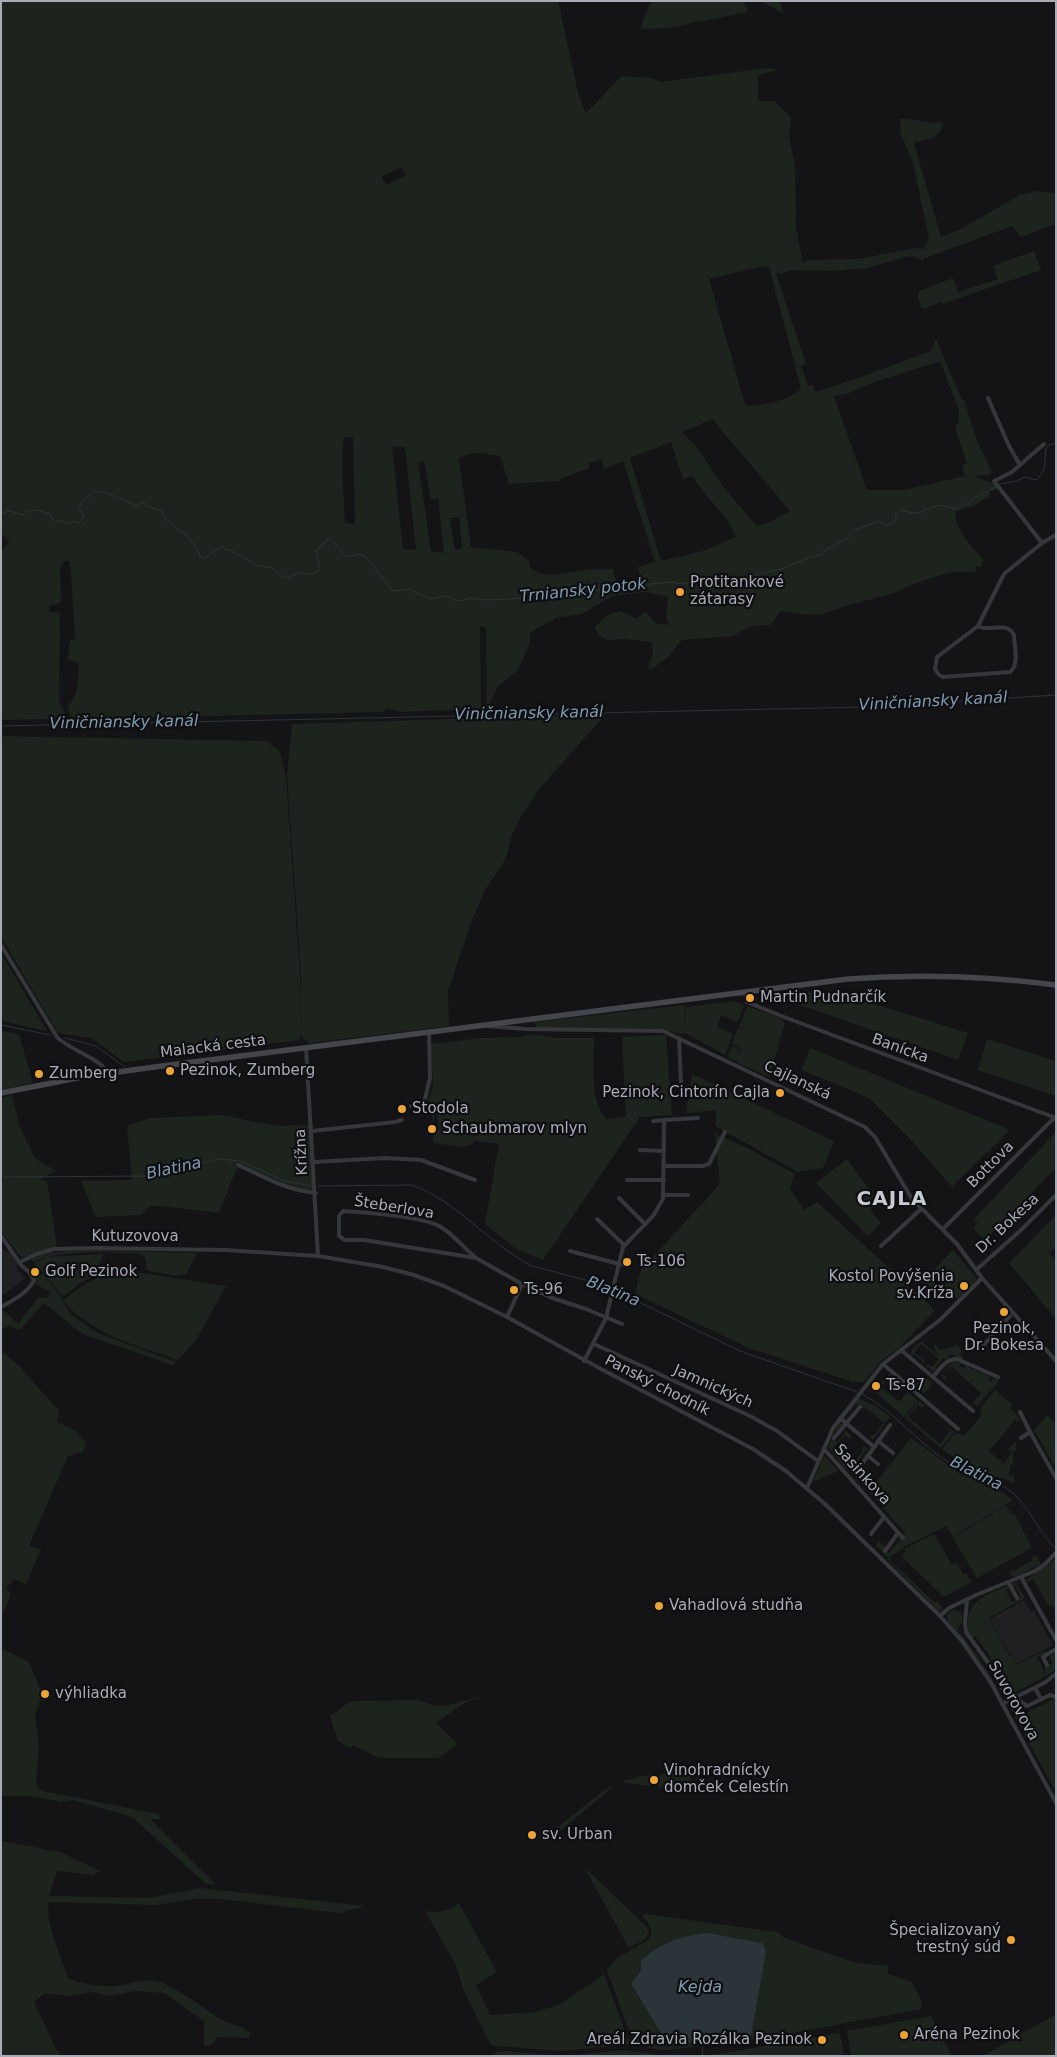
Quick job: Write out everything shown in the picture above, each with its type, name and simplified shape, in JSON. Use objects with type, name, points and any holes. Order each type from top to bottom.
[{"type":"main road","points":[[429,1032],[746,992],[888,977],[967,977],[1056,985]]},
{"type":"main road","name":"Malacká cesta","points":[[1,1093],[132,1070],[429,1032]]},
{"type":"street","points":[[988,398],[1009,446],[1020,465]]},
{"type":"street","points":[[1042,543],[994,481],[1020,465],[1044,444]]},
{"type":"street","points":[[978,626],[986,629],[1005,627],[1012,631],[1014,635],[1016,664],[1014,669],[1010,672],[943,677],[939,675],[935,669],[937,657],[978,626],[1004,574],[1042,543],[1056,535]]},
{"type":"street","points":[[1,945],[57,1037],[64,1044],[104,1066],[108,1074]]},
{"type":"street","name":"Banícka","points":[[746,992],[747,1002],[835,1037],[1055,1118]]},
{"type":"street","points":[[525,1020],[526,1029]]},
{"type":"street","name":"Cajlanská","points":[[483,1026],[526,1029],[663,1031],[865,1127],[875,1137],[905,1189],[921,1209],[943,1229],[982,1278],[1056,1361]]},
{"type":"street","points":[[411,1106],[424,1104],[430,1078],[429,1032]]},
{"type":"street","points":[[679,1038],[681,1084]]},
{"type":"street","name":"Krížna","points":[[306,1048],[318,1256]]},
{"type":"street","points":[[653,1121],[698,1118]]},
{"type":"street","name":"Bottova","points":[[943,1229],[1055,1118]]},
{"type":"street","points":[[312,1131],[402,1120]]},
{"type":"street","points":[[584,1360],[606,1318],[621,1264],[624,1245],[657,1211],[664,1195],[664,1120]]},
{"type":"street","points":[[664,1166],[703,1166],[709,1164],[725,1132]]},
{"type":"street","points":[[640,1150],[664,1151]]},
{"type":"street","points":[[314,1162],[386,1158],[422,1160],[475,1180]]},
{"type":"street","points":[[238,1165],[270,1182],[290,1189],[315,1192]]},
{"type":"street","points":[[626,1180],[664,1180]]},
{"type":"street","points":[[664,1195],[688,1196]]},
{"type":"street","name":"Dr. Bokesa","points":[[976,1270],[1021,1230],[1056,1195]]},
{"type":"street","points":[[619,1198],[645,1224]]},
{"type":"street","points":[[880,1246],[921,1209]]},
{"type":"street","name":"Šteberlova","points":[[476,1258],[364,1240],[345,1240],[339,1236],[339,1216],[343,1211],[367,1212],[429,1222],[441,1227],[476,1258],[522,1284],[552,1298],[586,1309],[622,1324]]},
{"type":"street","points":[[597,1219],[624,1245]]},
{"type":"street","points":[[1,1236],[34,1280],[25,1292],[1,1307]]},
{"type":"street","points":[[457,1255],[464,1247]]},
{"type":"street","name":"Kutuzovova","points":[[20,1262],[54,1249],[94,1248],[225,1250],[318,1256]]},
{"type":"street","points":[[570,1251],[621,1264]]},
{"type":"street","name":"Panský chodník","points":[[318,1256],[382,1267],[444,1286],[507,1316],[584,1360],[753,1449],[807,1488],[940,1616]]},
{"type":"street","points":[[807,1488],[818,1461],[840,1418],[865,1385],[883,1364],[935,1324],[982,1278]]},
{"type":"street","points":[[507,1316],[522,1284]]},
{"type":"street","points":[[980,1349],[1010,1316]]},
{"type":"street","name":"Jamnických","points":[[594,1344],[750,1416],[776,1431],[818,1461]]},
{"type":"street","points":[[901,1350],[973,1411]]},
{"type":"street","points":[[933,1377],[947,1360],[952,1359],[957,1359],[998,1377]]},
{"type":"street","points":[[883,1364],[958,1429]]},
{"type":"street","points":[[834,1438],[860,1406]]},
{"type":"street","points":[[1020,1412],[1056,1478]]},
{"type":"street","points":[[840,1418],[874,1447]]},
{"type":"street","points":[[857,1471],[890,1425]]},
{"type":"street","points":[[1021,1438],[1030,1432]]},
{"type":"street","points":[[878,1441],[893,1453]]},
{"type":"street","name":"Sasinkova","points":[[824,1449],[903,1538]]},
{"type":"street","points":[[868,1456],[878,1464]]},
{"type":"street","name":"Sasinkova","points":[[870,1534],[884,1516]]},
{"type":"street","points":[[885,1551],[898,1533]]},
{"type":"street","points":[[940,1616],[949,1608],[967,1599],[1042,1567],[1055,1554]]},
{"type":"street","points":[[1021,1577],[1056,1640]]},
{"type":"street","points":[[1008,1582],[1017,1598]]},
{"type":"street","points":[[967,1599],[964,1623],[966,1632],[992,1668],[1009,1700]]},
{"type":"street","name":"Suvorovova","points":[[940,1616],[974,1656],[1056,1803]]},
{"type":"street","points":[[1048,1665],[1043,1657],[1056,1649]]},
{"type":"street","points":[[1002,1704],[1044,1683],[1056,1674]]},
{"type":"street","points":[[1034,1688],[1041,1700]]},
{"type":"street","points":[[1015,1698],[1027,1706],[1050,1695],[1056,1697]]},
{"type":"shaded area","points":[[1,1],[558,1],[578,92],[585,113],[622,76],[652,78],[660,82],[767,68],[780,70],[758,75],[758,101],[774,101],[791,117],[789,137],[795,165],[796,228],[803,263],[807,260],[858,259],[916,248],[924,249],[929,238],[913,163],[901,135],[900,119],[943,122],[942,128],[936,135],[914,143],[941,237],[961,229],[1020,195],[1036,191],[1056,194],[1056,224],[1021,237],[1012,226],[923,259],[923,261],[913,256],[868,268],[832,271],[792,270],[780,274],[776,273],[806,364],[801,366],[808,386],[813,385],[815,392],[931,351],[936,339],[962,400],[964,400],[978,443],[992,472],[988,475],[973,476],[992,483],[999,489],[990,491],[990,496],[975,505],[955,512],[961,531],[983,560],[981,567],[975,566],[976,572],[955,572],[938,576],[910,585],[894,593],[820,615],[780,611],[771,625],[751,626],[732,636],[682,640],[668,657],[651,670],[648,668],[653,652],[651,642],[624,639],[608,640],[599,636],[595,628],[606,616],[622,611],[636,619],[645,611],[655,623],[669,625],[666,617],[668,597],[646,592],[612,596],[582,614],[555,618],[530,633],[530,643],[518,670],[498,686],[487,709],[486,628],[480,626],[481,709],[400,712],[388,708],[382,712],[71,719],[68,706],[76,692],[79,663],[68,660],[70,640],[75,639],[71,572],[69,561],[63,561],[60,571],[61,602],[49,607],[49,612],[60,613],[59,702],[67,717],[65,719],[1,720],[1,554],[4,546],[9,544],[6,537],[1,535]],"holes":[[[401,167],[406,175],[386,185],[381,177]],[[764,266],[769,267],[801,388],[784,399],[748,406],[745,404],[709,279]],[[940,361],[959,410],[959,421],[955,428],[967,463],[962,465],[965,476],[904,490],[867,490],[834,396],[849,393],[872,383]],[[712,419],[790,511],[766,524],[757,526],[724,488],[696,446],[682,432]],[[344,437],[353,437],[355,524],[345,523],[342,469]],[[671,442],[683,479],[691,476],[730,524],[736,537],[703,551],[661,561],[630,458]],[[392,447],[405,447],[416,550],[403,549]],[[479,453],[500,456],[509,484],[559,481],[589,468],[589,463],[602,459],[604,469],[623,461],[655,562],[638,567],[640,581],[616,582],[613,569],[589,569],[552,575],[539,573],[530,568],[529,561],[517,552],[471,547],[459,458]],[[424,461],[431,499],[438,498],[444,553],[431,551],[418,462]],[[459,517],[462,548],[455,550],[450,518]]]},
{"type":"shaded area","points":[[651,1],[744,1],[748,12],[667,28],[643,29],[641,26]]},
{"type":"shaded area","points":[[761,1],[780,1],[784,14]]},
{"type":"shaded area","points":[[1034,251],[1041,270],[922,309],[918,298],[919,291],[953,278],[958,292],[998,279],[993,266]]},
{"type":"shaded area","points":[[606,714],[541,787],[521,816],[512,835],[505,860],[485,890],[472,920],[448,991],[449,1026],[312,1043],[309,1043],[300,1035],[301,975],[287,776],[292,724]]},
{"type":"shaded area","points":[[1,736],[267,741],[280,752],[286,776],[300,976],[300,1040],[124,1062],[91,1038],[58,1033],[1,937]]},
{"type":"shaded area","points":[[1,953],[47,1031],[1,1021]]},
{"type":"shaded area","points":[[829,990],[968,1033],[958,1060],[783,999],[784,996]]},
{"type":"shaded area","points":[[734,1001],[744,1005],[738,1022],[721,1015],[717,1027],[733,1034],[725,1055],[685,1033],[686,1007]]},
{"type":"shaded area","points":[[685,1005],[685,1033],[679,1034],[662,1029],[538,1028],[534,1022]]},
{"type":"shaded area","points":[[747,1006],[778,1017],[785,1023],[769,1077],[736,1062],[741,1049],[732,1044],[738,1028],[748,1031],[739,1027]]},
{"type":"shaded area","points":[[1,1031],[19,1034],[33,1083],[1,1090]]},
{"type":"shaded area","points":[[531,1034],[556,1038],[594,1038],[593,1069],[595,1091],[597,1101],[606,1119],[626,1117],[622,1037],[666,1035],[672,1115],[640,1117],[543,1260],[516,1249],[485,1224],[499,1144],[474,1141],[473,1144],[462,1147],[433,1143],[434,1131],[439,1130],[437,1112],[439,1107],[428,1101],[433,1086],[431,1044],[481,1038],[521,1037]]},
{"type":"shaded area","points":[[987,1039],[1056,1061],[1056,1096],[978,1070]]},
{"type":"shaded area","points":[[732,1046],[740,1050],[736,1061],[727,1057]]},
{"type":"shaded area","points":[[810,1048],[1010,1130],[952,1187],[911,1140],[869,1098],[802,1070]]},
{"type":"shaded area","points":[[692,1074],[834,1141],[823,1168],[797,1172],[716,1126],[716,1110],[686,1113]]},
{"type":"shaded area","points":[[12,1095],[20,1128],[35,1158],[56,1171],[39,1180],[47,1181],[57,1247],[25,1257],[21,1257],[1,1231],[1,1098]]},
{"type":"shaded area","points":[[221,1115],[277,1126],[313,1125],[315,1193],[302,1192],[238,1165],[219,1213],[150,1206],[141,1215],[96,1217],[81,1181],[132,1180],[127,1126],[150,1118]]},
{"type":"shaded area","points":[[1055,1133],[1056,1168],[985,1240],[973,1228],[978,1224],[974,1219]]},
{"type":"shaded area","points":[[715,1134],[747,1148],[795,1174],[790,1188],[804,1210],[817,1202],[935,1310],[899,1348],[881,1361],[864,1382],[853,1382],[749,1348],[635,1294],[641,1270],[720,1184]]},
{"type":"shaded area","points":[[847,1159],[879,1203],[870,1210],[881,1223],[868,1236],[816,1183]]},
{"type":"shaded area","points":[[1056,1215],[1056,1246],[1049,1253],[1056,1261],[1056,1319],[1009,1263]]},
{"type":"shaded area","points":[[1,1246],[10,1253],[25,1279],[4,1294],[1,1293]]},
{"type":"shaded area","points":[[75,1250],[197,1253],[186,1274],[175,1276],[146,1270],[146,1259],[141,1254],[86,1252],[57,1255],[33,1262],[31,1259],[44,1254]]},
{"type":"shaded area","points":[[953,1250],[977,1279],[957,1299],[944,1286],[936,1294],[921,1283]]},
{"type":"shaded area","points":[[103,1254],[96,1275],[80,1283],[63,1297],[34,1263],[47,1257]]},
{"type":"shaded area","points":[[115,1272],[135,1272],[226,1286],[196,1340],[178,1360],[132,1344],[103,1331],[76,1314],[64,1302],[65,1299],[83,1286],[95,1279]]},
{"type":"shaded area","points":[[42,1273],[63,1299],[64,1305],[73,1316],[98,1333],[176,1362],[173,1365],[82,1334],[44,1303],[20,1330],[9,1326],[1,1329],[1,1308],[18,1324],[38,1298],[49,1297],[50,1292],[34,1283],[35,1279]]},
{"type":"shaded area","points":[[921,1341],[939,1356],[934,1350],[934,1345],[937,1345],[938,1350],[953,1347],[957,1344],[962,1352],[960,1354],[965,1361],[956,1358],[956,1355],[948,1355],[949,1358],[945,1360],[943,1358],[935,1368],[937,1370],[931,1372],[929,1367],[926,1368],[927,1364],[932,1367],[939,1359],[921,1344],[914,1352],[926,1362],[922,1364],[923,1362],[914,1354],[911,1355],[912,1350]]},
{"type":"shaded area","points":[[1,1350],[20,1367],[59,1411],[57,1422],[74,1430],[86,1442],[83,1452],[68,1456],[29,1546],[41,1549],[26,1584],[14,1579],[6,1589],[11,1594],[1,1619]]},
{"type":"shaded area","points":[[953,1361],[961,1363],[959,1366],[964,1368],[966,1366],[989,1376],[989,1382],[994,1377],[999,1381],[977,1407],[973,1402],[981,1393],[951,1366],[943,1374],[946,1380],[941,1376]]},
{"type":"shaded area","points":[[919,1372],[933,1383],[924,1394],[910,1382],[916,1384],[923,1376]]},
{"type":"shaded area","points":[[889,1374],[892,1374],[881,1387],[899,1402],[908,1392],[918,1401],[904,1417],[869,1386],[871,1384],[877,1388]]},
{"type":"shaded area","points":[[995,1390],[1013,1405],[1010,1408],[1020,1419],[1017,1422],[1015,1420],[989,1451],[1004,1464],[1012,1452],[1008,1449],[1016,1441],[1016,1450],[1013,1450],[1013,1465],[1010,1465],[1010,1472],[1008,1474],[1010,1476],[1014,1474],[1014,1483],[976,1470],[942,1449],[955,1433],[965,1435],[981,1416],[981,1407]]},
{"type":"shaded area","points":[[859,1398],[877,1407],[890,1417],[873,1440],[871,1438],[868,1439],[884,1423],[866,1408],[864,1409],[857,1404],[845,1417],[846,1419],[844,1419],[844,1417]]},
{"type":"shaded area","points":[[919,1401],[925,1406],[923,1408],[918,1405],[908,1417],[940,1444],[950,1431],[948,1428],[954,1432],[941,1448],[905,1418]]},
{"type":"shaded area","points":[[1046,1416],[1050,1417],[1056,1424],[1056,1469],[1037,1435],[1033,1432]]},
{"type":"shaded area","points":[[841,1423],[843,1425],[834,1433],[838,1424]]},
{"type":"shaded area","points":[[845,1430],[852,1436],[849,1439],[845,1435],[834,1447],[853,1463],[863,1451],[861,1449],[864,1446],[869,1451],[866,1450],[853,1468],[872,1487],[911,1438],[962,1475],[994,1487],[1013,1500],[953,1537],[946,1526],[906,1546],[888,1558],[876,1545],[879,1541],[886,1547],[884,1550],[889,1553],[900,1540],[898,1538],[906,1534],[848,1468],[845,1469],[828,1447],[834,1433],[836,1435],[833,1439],[837,1442],[845,1433]]},
{"type":"shaded area","points":[[825,1456],[838,1471],[813,1482],[823,1458]]},
{"type":"shaded area","points":[[1006,1505],[1011,1514],[1014,1513],[1032,1548],[977,1578],[953,1538]]},
{"type":"shaded area","points":[[934,1534],[952,1565],[957,1563],[963,1574],[966,1573],[971,1582],[944,1597],[901,1556],[906,1552],[904,1549]]},
{"type":"shaded area","points":[[1036,1555],[1041,1564],[1015,1577],[1012,1576],[1011,1569],[1012,1572],[1033,1560],[1032,1558]]},
{"type":"shaded area","points":[[892,1558],[890,1560],[935,1603],[937,1601],[942,1606],[942,1610],[938,1611],[887,1559]]},
{"type":"shaded area","points":[[1056,1559],[1056,1612],[1052,1605],[1049,1606],[1033,1579],[1027,1582],[1026,1580]]},
{"type":"shaded area","points":[[1021,1581],[1017,1584],[1025,1598],[989,1618],[1009,1656],[1012,1655],[1017,1665],[1046,1650],[1047,1652],[1037,1657],[1043,1669],[1043,1678],[1012,1694],[989,1655],[975,1636],[972,1638],[968,1630],[968,1622],[969,1614],[976,1603],[993,1592],[1007,1586],[1006,1590],[1012,1602],[1021,1597],[1015,1585],[1012,1586],[1011,1584]]},
{"type":"shaded area","points":[[1024,1600],[1031,1612],[1034,1611],[1053,1645],[1017,1664],[1012,1655],[1010,1656],[990,1619]]},
{"type":"shaded area","points":[[953,1610],[959,1611],[962,1616],[957,1630],[977,1655],[1004,1700],[975,1655],[948,1622],[947,1614]]},
{"type":"shaded area","points":[[1,1648],[29,1662],[42,1693],[35,1716],[39,1743],[36,1784],[42,1791],[158,1814],[162,1819],[150,1819],[216,1885],[206,1884],[132,1817],[73,1800],[61,1802],[30,1796],[1,1796]]},
{"type":"shaded area","points":[[1056,1653],[1056,1670],[1044,1677],[1045,1667],[1052,1663],[1049,1657]]},
{"type":"shaded area","points":[[488,1695],[466,1702],[436,1723],[458,1744],[438,1758],[379,1758],[353,1745],[351,1748],[338,1741],[330,1715],[352,1701],[418,1700],[436,1706],[443,1706]]},
{"type":"shaded area","points":[[1052,1700],[1056,1701],[1056,1792],[1010,1708],[1019,1706],[1027,1713]]},
{"type":"shaded area","points":[[692,1769],[689,1791],[658,1787],[659,1775]]},
{"type":"shaded area","points":[[651,1775],[650,1786],[620,1782],[637,1777]]},
{"type":"shaded area","points":[[615,1785],[558,1833],[554,1830],[603,1791]]},
{"type":"shaded area","points":[[1,1841],[60,1852],[100,1871],[94,1875],[57,1871],[49,1896],[149,1898],[200,1888],[365,1906],[339,1913],[220,1899],[194,1899],[156,1905],[49,1902],[48,1910],[51,1929],[68,1978],[103,1986],[119,1986],[149,1980],[162,1983],[179,1991],[223,2020],[246,2030],[250,2033],[249,2038],[218,2037],[210,2046],[204,2045],[204,2021],[164,1993],[135,1991],[110,1996],[91,1992],[69,1996],[45,1993],[34,2002],[56,2049],[63,2056],[1,2056]]},
{"type":"shaded area","points":[[584,1867],[647,1927],[649,1933],[644,1940],[629,1948]]},
{"type":"shaded area","points":[[459,1903],[497,1972],[476,1985],[490,2015],[531,2013],[559,2005],[604,1974],[627,2037],[632,2044],[562,2051],[495,2046],[490,2044],[463,1989],[456,1965],[425,1911],[443,1911]]},
{"type":"shaded area","points":[[645,1914],[777,1932],[785,1938],[856,1963],[888,1966],[888,1974],[912,1982],[921,2000],[921,2009],[766,2038],[667,2050],[650,2048],[640,2044],[629,2031],[607,1970],[617,1958],[650,1939],[651,1929],[642,1916]],"holes":[[[708,1933],[761,1943],[668,2045],[631,1985],[641,1970]]]},
{"type":"shaded area","points":[[1056,2014],[1056,2056],[983,2056]]},
{"type":"shaded area","points":[[931,2016],[952,2056],[851,2056],[847,2031]]},
{"type":"shaded area","name":"Areál Zdravia Rozálka Pezinok","points":[[840,2033],[844,2056],[706,2056]]},
{"type":"shaded area","points":[[624,2050],[667,2056],[564,2056]]},
{"type":"shaded area","points":[[497,2052],[561,2056],[491,2056]]},
{"type":"water","name":"Kejda","points":[[708,1933],[762,1943],[766,1951],[751,2036],[668,2045],[631,1984],[641,1970],[641,1961],[656,1949],[680,1938]]},
{"type":"waterway","name":"Trniansky potok","points":[[1,513],[10,511],[23,515],[26,511],[37,510],[50,514],[51,518],[58,522],[62,520],[67,524],[74,521],[79,523],[84,515],[78,507],[95,490],[138,506],[141,503],[145,503],[146,506],[162,511],[166,519],[184,533],[195,545],[201,558],[205,558],[222,546],[226,550],[232,551],[257,565],[273,568],[282,577],[287,578],[300,572],[313,574],[320,569],[316,551],[329,538],[347,557],[361,554],[366,557],[393,591],[408,589],[431,599],[445,596],[458,601],[471,598],[485,600],[540,598],[626,586],[643,587],[650,584],[673,582],[679,584],[719,580],[724,582],[782,569],[810,557],[821,555],[824,551],[847,539],[853,531],[878,521],[886,526],[896,521],[896,514],[901,510],[912,513],[922,512],[940,505],[954,509],[969,503],[1001,484],[1017,481],[1024,477],[1037,480],[1044,470],[1046,448],[1056,443]]},
{"type":"waterway","name":"Viničniansky kanál","points":[[1,726],[866,707],[1056,695]]},
{"type":"waterway","points":[[1,1025],[50,1035]]},
{"type":"waterway","points":[[65,1038],[96,1046],[125,1067]]},
{"type":"waterway","points":[[431,1108],[434,1120]]},
{"type":"waterway","points":[[439,1111],[458,1123],[466,1136]]},
{"type":"waterway","name":"Blatina","points":[[1,1177],[153,1176],[219,1159],[241,1161],[285,1181],[312,1186]]},
{"type":"waterway","name":"Blatina","points":[[318,1186],[412,1185],[444,1201],[514,1256],[530,1265],[611,1289]]},
{"type":"waterway","name":"Blatina","points":[[614,1290],[740,1351],[857,1392]]},
{"type":"waterway","name":"Blatina","points":[[862,1394],[886,1410],[953,1465],[991,1480],[1013,1493],[1055,1548]]},
{"type":"waterway","points":[[702,2041],[703,2056]]},
{"type":"place","name":"Protitankové zátarasy","points":[[680,592]]},
{"type":"place","name":"Martin Pudnarčík","points":[[750,998]]},
{"type":"place","name":"Pezinok, Zumberg","points":[[170,1071]]},
{"type":"place","name":"Zumberg","points":[[39,1074]]},
{"type":"place","name":"Pezinok, Cintorín Cajla","points":[[780,1093]]},
{"type":"place","name":"Stodola","points":[[402,1109]]},
{"type":"place","name":"Schaubmarov mlyn","points":[[432,1129]]},
{"type":"place","name":"Ts-106","points":[[627,1262]]},
{"type":"place","name":"Golf Pezinok","points":[[35,1272]]},
{"type":"place","name":"Kostol Povýšenia sv.Kríža","points":[[964,1286]]},
{"type":"place","name":"Ts-96","points":[[514,1290]]},
{"type":"place","name":"Pezinok, Dr. Bokesa","points":[[1004,1312]]},
{"type":"place","name":"Ts-87","points":[[876,1386]]},
{"type":"place","name":"Vahadlová studňa","points":[[659,1606]]},
{"type":"place","name":"výhliadka","points":[[45,1694]]},
{"type":"place","name":"Vinohradnícky domček Celestín","points":[[654,1780]]},
{"type":"place","name":"sv. Urban","points":[[532,1835]]},
{"type":"place","name":"Špecializovaný trestný súd","points":[[1011,1940]]},
{"type":"place","name":"Aréna Pezinok","points":[[904,2035]]},
{"type":"place","name":"Areál Zdravia Rozálka Pezinok","points":[[822,2040]]},
{"type":"district","name":"CAJLA","points":[[892,1200]]}]
